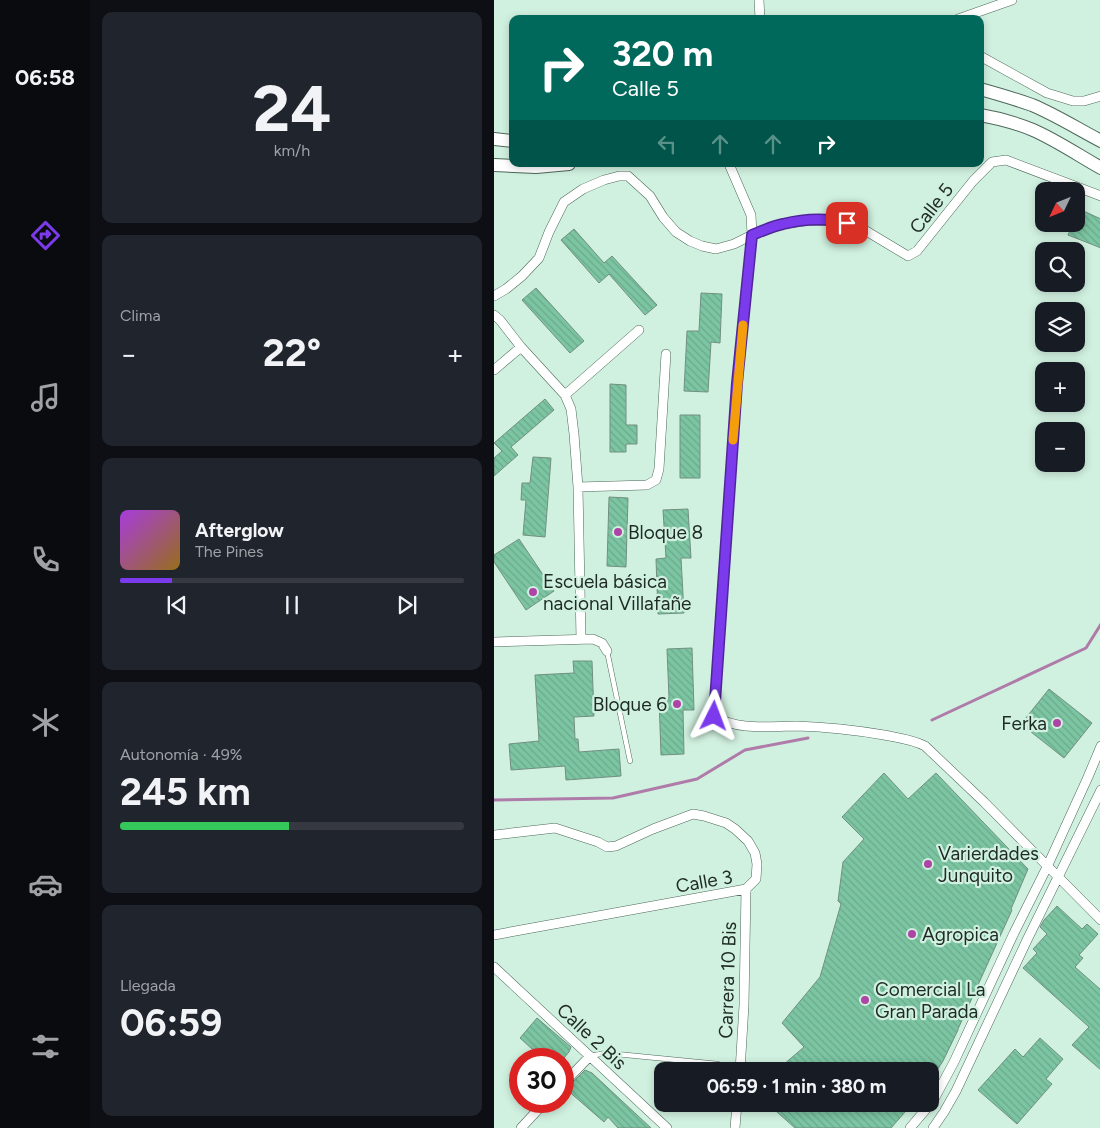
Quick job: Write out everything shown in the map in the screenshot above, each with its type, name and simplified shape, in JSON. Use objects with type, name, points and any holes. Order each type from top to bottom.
[{"type":"main road","points":[[984,90],[1033,106],[1060,118],[1100,141]]},
{"type":"main road","points":[[984,116],[1001,119],[1032,130],[1100,168]]},
{"type":"main road","points":[[494,139],[509,141]]},
{"type":"main road","points":[[494,165],[509,166]]},
{"type":"street","points":[[759,0],[760,15]]},
{"type":"street","points":[[969,15],[1012,0]]},
{"type":"street","points":[[984,58],[1047,93],[1073,101],[1084,101],[1100,96]]},
{"type":"street","name":"Calle 5","points":[[752,235],[782,224],[835,220],[858,226],[908,256],[917,251],[973,181],[992,162],[1006,160],[1100,196]]},
{"type":"street","points":[[730,167],[751,215],[752,235],[737,383],[714,716],[723,722],[745,726],[804,726],[860,730],[913,740],[932,751],[1100,920]]},
{"type":"street","points":[[494,296],[522,276],[539,258],[564,202],[583,189],[619,176],[628,176],[635,182],[650,196],[663,217],[676,232],[696,244],[716,249],[734,244],[752,235]]},
{"type":"street","points":[[494,315],[564,395],[571,409],[578,487],[581,639]]},
{"type":"street","points":[[564,395],[639,330]]},
{"type":"street","points":[[494,370],[521,347]]},
{"type":"street","points":[[578,487],[647,485],[656,480],[659,469],[666,354]]},
{"type":"street","points":[[494,642],[593,639],[602,643],[607,651]]},
{"type":"street","points":[[910,1128],[933,1101],[954,1062],[1047,867],[1100,746]]},
{"type":"street","points":[[933,1128],[956,1091],[1026,940],[1100,790]]},
{"type":"street","name":"Calle 3","points":[[494,835],[555,828],[608,847],[616,846],[653,829],[694,814],[726,823],[735,829],[748,841],[755,853],[757,864],[756,879],[746,890],[494,935]]},
{"type":"street","name":"Carrera 10 Bis","points":[[741,1062],[744,1006],[746,890]]},
{"type":"street","name":"Calle 2 Bis","points":[[494,968],[667,1128]]},
{"type":"street","points":[[574,1073],[590,1056]]},
{"type":"street","points":[[954,1062],[966,1069]]},
{"type":"street","points":[[735,1128],[736,1112]]},
{"type":"street","points":[[521,1128],[535,1113]]},
{"type":"lane","points":[[607,651],[630,760]]},
{"type":"lane","points":[[590,1056],[606,1054],[696,1062]]},
{"type":"building","points":[[1085,212],[1101,219],[1101,248],[1068,235],[1069,232],[1085,232]]},
{"type":"building","points":[[574,229],[604,263],[612,256],[657,305],[645,315],[609,274],[599,283],[561,240]]},
{"type":"building","points":[[536,288],[584,341],[570,353],[522,300]]},
{"type":"building","points":[[701,293],[722,294],[720,343],[711,342],[708,392],[684,391],[687,331],[699,331]]},
{"type":"building","points":[[610,384],[626,385],[626,425],[637,425],[637,444],[626,444],[626,452],[610,452]]},
{"type":"building","points":[[545,399],[554,410],[511,447],[518,455],[494,476],[494,458],[502,451],[494,443]]},
{"type":"building","points":[[680,415],[700,415],[700,478],[680,478]]},
{"type":"building","points":[[533,457],[551,458],[545,537],[523,535],[526,500],[521,500],[522,483],[530,483]]},
{"type":"building","name":"Bloque 8","points":[[609,497],[628,498],[626,567],[607,566]]},
{"type":"building","points":[[688,509],[691,558],[681,558],[684,613],[658,614],[656,559],[666,558],[663,510]]},
{"type":"building","points":[[519,539],[554,591],[526,610],[494,562],[494,555]]},
{"type":"building","name":"Bloque 6","points":[[692,648],[694,710],[683,710],[684,754],[661,755],[659,698],[669,698],[667,649]]},
{"type":"building","points":[[573,661],[592,661],[594,716],[574,717],[575,739],[578,739],[579,752],[619,749],[621,776],[566,780],[565,766],[511,770],[509,744],[539,741],[535,675],[574,673]]},
{"type":"building","name":"Ferka","points":[[1049,689],[1092,723],[1064,758],[1021,724]]},
{"type":"building","points":[[884,773],[908,799],[936,773],[1028,869],[1012,910],[958,1030],[939,1067],[939,1062],[786,1062],[804,1047],[782,1023],[820,977],[841,904],[838,901],[843,862],[864,839],[842,817]]},
{"type":"building","points":[[1057,906],[1082,929],[1087,924],[1098,934],[1079,955],[1083,958],[1075,967],[1101,990],[1101,1070],[1072,1045],[1089,1027],[1023,968],[1037,953],[1033,949],[1047,934],[1040,927]]},
{"type":"building","points":[[537,1018],[571,1047],[531,1048],[520,1038]]},
{"type":"building","points":[[1040,1038],[1063,1059],[1046,1079],[1052,1084],[1017,1124],[978,1090],[1015,1049],[1023,1057]]},
{"type":"building","points":[[585,1070],[592,1073],[651,1128],[618,1128],[608,1117],[604,1122],[574,1096],[574,1081]]},
{"type":"building","points":[[777,1112],[905,1112],[891,1128],[795,1128]]},
{"type":"waterway","points":[[932,720],[1086,648],[1101,624]]},
{"type":"waterway","points":[[494,800],[613,798],[697,779],[745,750],[808,738]]},
{"type":"slow traffic","points":[[733,440],[743,325]]},
{"type":"place","name":"Bloque 8","points":[[618,532]]},
{"type":"place","name":"Escuela básica nacional Villafañe","points":[[533,592]]},
{"type":"place","name":"Bloque 6","points":[[677,704]]},
{"type":"place","name":"Ferka","points":[[1057,723]]},
{"type":"place","name":"Varierdades Junquito","points":[[928,864]]},
{"type":"place","name":"Agropica","points":[[912,934]]},
{"type":"place","name":"Comercial La Gran Parada","points":[[865,1000]]},
{"type":"route","points":[[714,716],[737,383],[752,235],[782,224],[805,221],[835,220],[847,223]]}]
